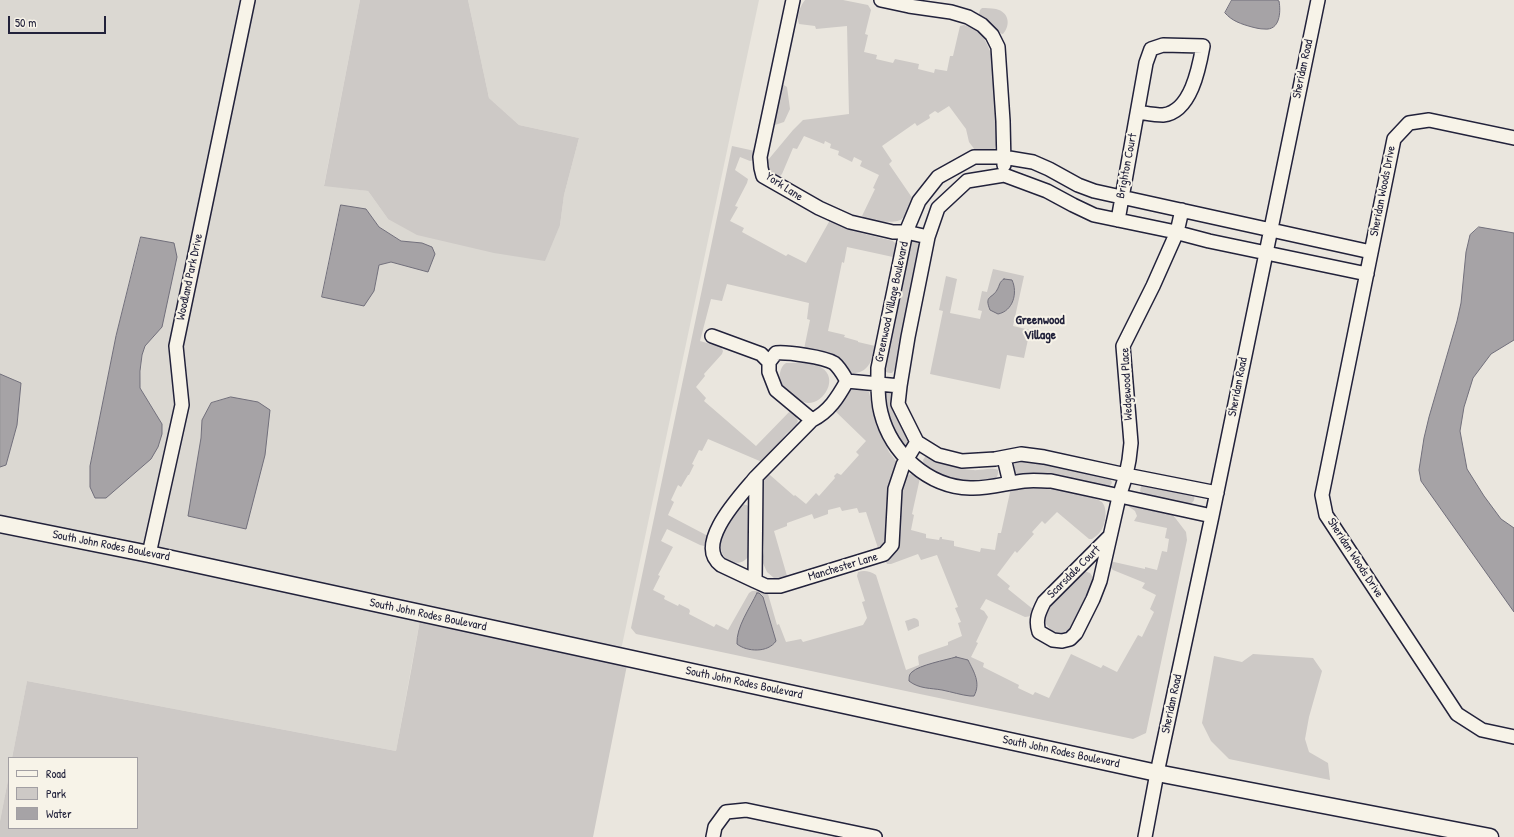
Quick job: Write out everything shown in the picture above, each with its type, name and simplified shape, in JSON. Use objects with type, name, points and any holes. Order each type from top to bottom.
[{"type":"main road","name":"South John Rodes Boulevard","points":[[0,524],[149,554],[1157,773],[1490,837]]},
{"type":"street","name":"Woodland Park Drive","points":[[149,554],[182,405],[176,346],[248,0]]},
{"type":"street","name":"York Lane","points":[[793,0],[760,157],[763,176],[819,208],[850,222],[893,232],[906,232],[928,237]]},
{"type":"street","points":[[881,0],[909,6],[952,12],[968,17],[982,25],[992,35],[998,47],[1003,121],[1004,175]]},
{"type":"street","name":"Sheridan Road","points":[[1145,837],[1157,773],[1217,493],[1318,0]]},
{"type":"street","name":"Brighton Court","points":[[1118,220],[1146,63],[1151,48],[1163,45],[1203,46],[1197,76],[1185,102],[1174,111],[1163,115],[1138,112]]},
{"type":"street","name":"Sheridan Woods Drive","points":[[1514,138],[1429,120],[1410,123],[1394,139],[1322,495],[1326,514],[1457,714],[1482,730],[1514,737]]},
{"type":"street","name":"Greenwood Village Boulevard","points":[[1212,516],[1051,481],[1026,480],[989,487],[969,488],[947,484],[929,477],[906,459],[890,439],[880,413],[878,368],[906,232],[918,200],[938,177],[974,157],[1004,157],[1033,162],[1083,187],[1270,230]]},
{"type":"street","name":"Greenwood Village Boulevard","points":[[917,442],[898,404],[908,337],[928,237],[938,208],[967,181],[1004,175],[1047,191],[1094,215],[1177,232],[1265,254]]},
{"type":"street","name":"Wedgewood Place","points":[[1119,497],[1126,475],[1131,443],[1123,346],[1153,286],[1177,232],[1182,210]]},
{"type":"street","name":"Sheridan Woods Drive","points":[[1270,230],[1371,252]]},
{"type":"street","points":[[1265,254],[1367,274]]},
{"type":"street","points":[[712,336],[760,354],[769,362],[770,372],[776,390],[812,420]]},
{"type":"street","points":[[769,362],[776,353],[786,352],[809,356],[833,363],[840,370],[847,381],[900,386]]},
{"type":"street","name":"Manchester Lane","points":[[847,381],[837,400],[821,416],[812,420],[756,477],[720,522],[714,541],[716,562],[766,586],[780,586],[884,554],[892,545],[895,489],[903,465],[917,442]]},
{"type":"street","points":[[917,442],[938,455],[962,461],[995,460],[1021,454],[1044,457],[1217,493]]},
{"type":"street","points":[[1004,458],[1010,483]]},
{"type":"street","points":[[755,581],[756,477]]},
{"type":"street","name":"Scarsdale Court","points":[[1110,536],[1044,602],[1038,616],[1038,632],[1053,640],[1062,641],[1070,639],[1076,633],[1100,581],[1119,497]]},
{"type":"street","points":[[712,837],[715,827],[726,812],[746,810],[875,837]]},
{"type":"shaded area","points":[[0,0],[360,0],[324,185],[368,191],[388,219],[560,225],[564,195],[579,138],[519,125],[489,98],[468,0],[759,0],[621,650],[0,517],[0,467],[6,465],[17,425],[21,384],[0,374]],"holes":[[[366,209],[379,227],[402,241],[422,243],[391,262],[379,265],[374,291]],[[141,237],[162,326],[145,346],[142,355],[140,388],[162,424],[90,487],[90,466],[116,336]],[[202,421],[246,529],[188,516],[201,438]]]},
{"type":"shaded area","points":[[0,531],[148,560],[420,620],[396,751],[27,681],[12,757],[8,757],[8,780],[0,821]]},
{"type":"green space","points":[[360,0],[468,0],[489,98],[519,125],[579,138],[564,195],[560,225],[545,261],[494,253],[417,235],[388,219],[368,191],[324,186]]},
{"type":"green space","points":[[805,0],[843,0],[868,5],[871,10],[865,34],[868,35],[864,52],[877,55],[876,59],[893,63],[895,59],[919,64],[918,69],[934,73],[935,69],[947,71],[950,56],[953,56],[960,26],[964,25],[982,34],[991,53],[998,133],[997,143],[993,152],[982,152],[975,150],[969,142],[966,129],[949,106],[938,113],[935,111],[929,115],[930,118],[917,126],[915,123],[882,146],[892,161],[889,164],[913,199],[904,217],[899,221],[875,221],[862,216],[875,189],[873,188],[879,175],[860,166],[862,161],[854,157],[852,162],[838,155],[839,151],[830,148],[831,144],[825,141],[824,144],[804,136],[797,149],[793,148],[782,174],[780,176],[776,176],[766,166],[768,160],[803,120],[849,114],[847,26],[816,29],[815,26],[799,24],[799,12]]},
{"type":"green space","points":[[982,8],[996,9],[1004,13],[1008,23],[1003,34],[999,33],[979,14]]},
{"type":"green space","points":[[782,84],[787,87],[790,109],[784,122],[775,125],[773,121]]},
{"type":"green space","points":[[732,146],[755,151],[754,160],[750,161],[740,157],[735,170],[748,179],[735,206],[738,207],[730,221],[744,228],[742,232],[786,256],[788,254],[806,263],[830,220],[853,231],[893,241],[897,245],[895,255],[893,257],[847,247],[844,263],[842,262],[828,331],[845,335],[844,337],[858,342],[875,346],[872,358],[867,368],[858,373],[844,372],[804,349],[810,320],[807,319],[809,303],[727,284],[722,301],[711,299],[700,341],[721,347],[723,351],[704,374],[705,376],[696,387],[706,398],[704,401],[756,446],[791,410],[798,421],[765,461],[762,462],[708,439],[702,451],[699,450],[692,464],[694,465],[689,475],[681,487],[678,485],[671,500],[674,502],[668,515],[708,536],[710,540],[708,544],[704,546],[700,545],[667,529],[661,541],[673,547],[658,575],[660,576],[653,590],[665,596],[664,599],[678,606],[679,604],[689,609],[689,614],[714,627],[716,624],[728,630],[749,593],[752,591],[765,591],[768,594],[777,625],[779,624],[786,642],[801,639],[803,642],[863,625],[867,618],[862,602],[865,601],[857,576],[858,572],[869,572],[876,575],[906,670],[919,665],[919,655],[948,645],[948,642],[962,636],[958,623],[961,622],[955,608],[958,607],[937,555],[921,560],[918,554],[891,564],[887,564],[885,559],[898,536],[903,482],[908,475],[914,473],[920,478],[912,514],[914,515],[911,530],[926,534],[926,538],[939,540],[940,537],[942,537],[942,539],[954,541],[954,546],[980,552],[981,548],[995,550],[998,533],[1001,533],[1011,488],[1028,485],[1037,486],[1092,498],[1102,502],[1105,511],[1103,526],[1101,531],[1095,537],[1089,539],[1057,512],[1045,524],[1042,521],[1032,532],[1034,534],[1017,553],[1015,551],[997,575],[1010,586],[1008,589],[1034,610],[1032,616],[1025,617],[986,599],[980,609],[984,611],[988,617],[976,642],[978,643],[971,657],[984,663],[983,667],[1019,685],[1018,688],[1033,695],[1035,692],[1049,698],[1071,654],[1101,668],[1103,665],[1117,672],[1138,635],[1142,637],[1154,612],[1150,609],[1156,595],[1142,588],[1145,583],[1113,570],[1109,566],[1110,563],[1114,562],[1145,569],[1145,567],[1157,570],[1162,551],[1167,552],[1169,539],[1165,538],[1167,528],[1134,521],[1137,516],[1135,511],[1128,506],[1173,515],[1186,532],[1187,540],[1146,733],[1133,739],[636,634],[631,628]]},
{"type":"green space","points":[[910,239],[920,240],[922,245],[897,366],[892,373],[889,373],[883,368]]},
{"type":"green space","points":[[993,269],[1024,276],[1013,326],[1030,330],[1024,358],[1007,355],[1000,389],[930,374],[943,311],[939,310],[946,276],[957,279],[950,313],[980,319],[982,311],[978,310],[982,291],[987,292]]},
{"type":"green space","points":[[786,363],[814,364],[827,372],[829,383],[824,395],[814,402],[808,403],[800,401],[789,394],[780,386],[781,370]]},
{"type":"green space","points":[[845,386],[863,388],[869,392],[876,425],[889,452],[896,461],[888,491],[885,543],[882,548],[878,548],[866,512],[859,513],[857,508],[842,511],[840,507],[828,510],[828,514],[814,519],[812,514],[787,523],[787,526],[774,531],[787,576],[786,579],[774,578],[767,572],[762,561],[764,551],[761,501],[762,479],[766,474],[770,475],[794,496],[795,495],[806,504],[816,493],[819,496],[835,478],[834,476],[837,473],[841,475],[859,455],[856,452],[866,441],[833,409]]},
{"type":"green space","points":[[884,388],[894,391],[910,437],[908,447],[905,450],[883,410]]},
{"type":"green space","points":[[929,456],[961,468],[975,470],[998,470],[998,475],[990,481],[968,483],[957,481],[939,474],[924,465],[923,460],[925,457]]},
{"type":"green space","points":[[1023,459],[1110,476],[1112,483],[1108,488],[1018,475],[1014,472],[1012,467],[1015,463]]},
{"type":"green space","points":[[1145,484],[1193,494],[1194,500],[1192,503],[1188,504],[1143,494],[1140,491],[1141,486]]},
{"type":"green space","points":[[740,504],[747,505],[750,510],[751,552],[747,558],[737,563],[728,560],[724,556],[721,551],[721,544],[725,528]]},
{"type":"green space","points":[[1084,571],[1090,573],[1095,580],[1087,599],[1067,631],[1061,633],[1052,631],[1046,623],[1046,612],[1080,573]]},
{"type":"green space","points":[[914,618],[918,620],[919,626],[908,631],[905,621]]},
{"type":"green space","points":[[420,620],[627,665],[593,837],[0,837],[0,821],[8,780],[8,829],[138,829],[138,757],[12,757],[27,681],[396,751]]},
{"type":"green space","points":[[1253,654],[1313,658],[1322,671],[1309,717],[1305,739],[1309,752],[1328,763],[1330,780],[1229,759],[1211,741],[1202,723],[1214,656],[1242,662]]},
{"type":"water","points":[[1232,0],[1277,0],[1279,1],[1280,10],[1278,20],[1273,27],[1269,29],[1261,29],[1244,25],[1225,13]]},
{"type":"water","points":[[341,205],[366,209],[379,227],[401,241],[422,243],[432,247],[435,254],[428,272],[391,262],[379,265],[374,291],[364,306],[322,297]]},
{"type":"water","points":[[1479,227],[1514,233],[1514,340],[1491,354],[1473,378],[1464,407],[1460,431],[1467,469],[1501,519],[1514,528],[1514,612],[1421,481],[1419,470],[1429,417],[1461,303],[1466,252],[1470,235]]},
{"type":"water","points":[[141,237],[174,243],[177,257],[162,327],[145,346],[140,371],[140,388],[162,424],[162,434],[158,447],[151,459],[106,498],[95,498],[90,487],[90,466],[116,336]]},
{"type":"water","points":[[1004,279],[1012,280],[1014,285],[1014,296],[1011,305],[1003,312],[998,314],[990,310],[988,299],[995,293],[1000,282]]},
{"type":"water","points":[[0,374],[21,383],[17,425],[6,465],[0,467]]},
{"type":"water","points":[[231,397],[258,402],[270,410],[265,455],[246,529],[188,516],[201,438],[202,420],[211,403]]},
{"type":"water","points":[[757,593],[763,597],[776,641],[768,648],[752,650],[741,647],[737,644],[737,638],[741,624]]},
{"type":"water","points":[[956,657],[968,660],[977,682],[974,696],[921,687],[909,681],[910,674],[915,669]]},
{"type":"district","name":"Greenwood Village","points":[[1040,328]]}]
